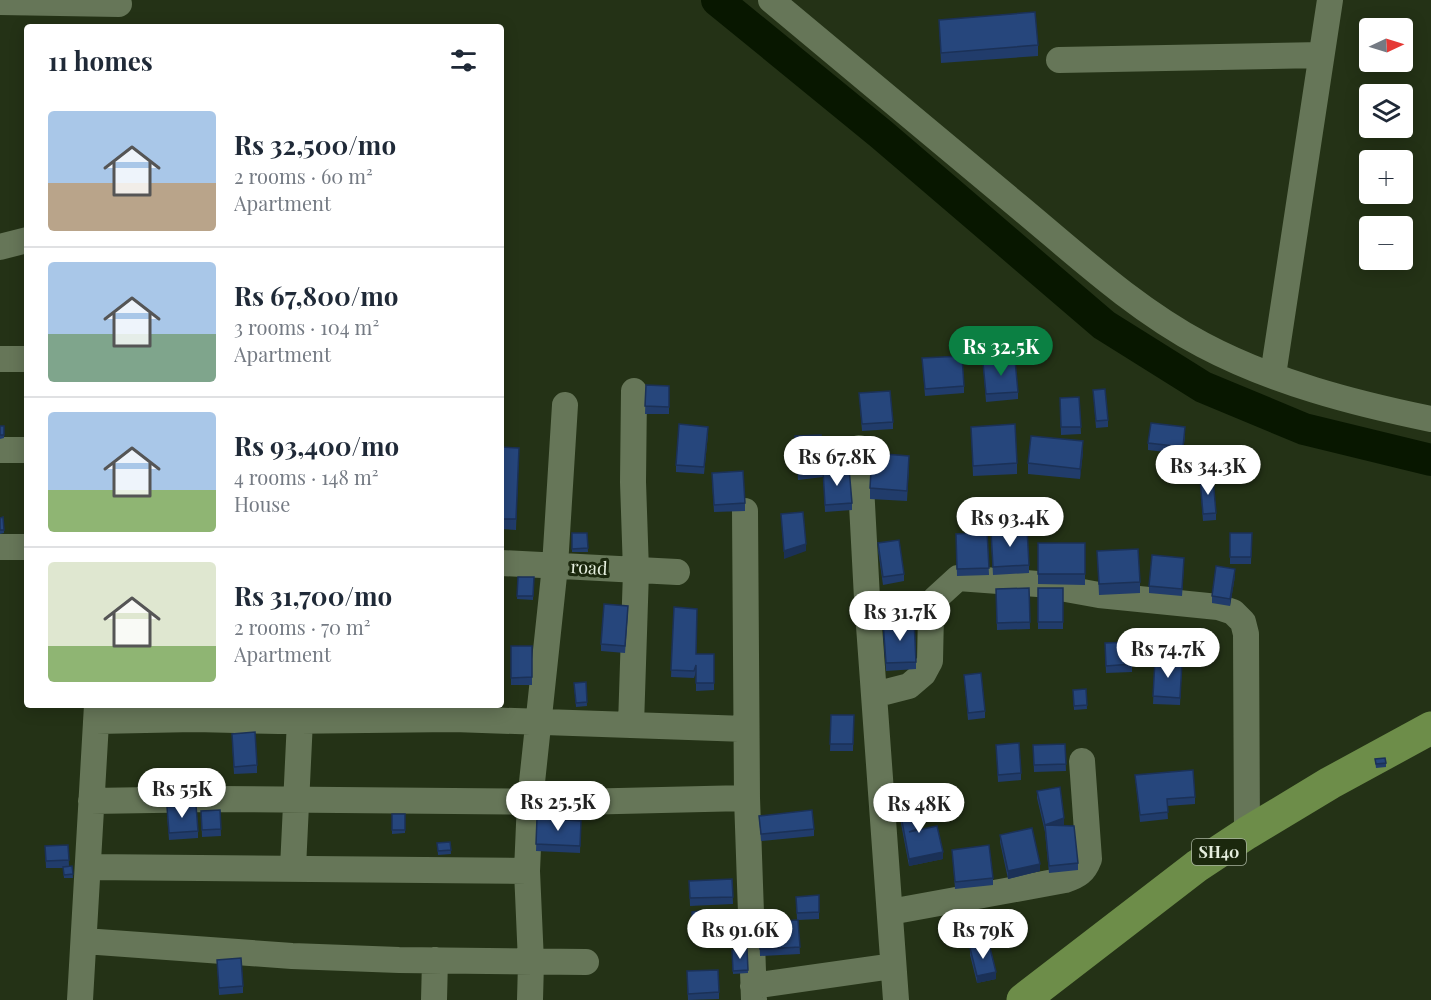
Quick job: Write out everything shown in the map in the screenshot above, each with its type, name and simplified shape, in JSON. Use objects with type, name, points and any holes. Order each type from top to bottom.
[{"type":"main road","name":"SH40","points":[[1041,995],[1197,866],[1330,783],[1431,728]]},
{"type":"street","points":[[771,0],[1101,275],[1165,323],[1205,346],[1319,392],[1389,411],[1431,419]]},
{"type":"street","points":[[1273,375],[1330,0]]},
{"type":"street","points":[[8,2],[120,10]]},
{"type":"street","points":[[1059,60],[1321,55]]},
{"type":"street","points":[[0,247],[24,241]]},
{"type":"street","points":[[0,359],[24,359]]},
{"type":"street","points":[[631,725],[636,571],[633,482],[634,391]]},
{"type":"street","points":[[530,1000],[528,871],[530,801],[555,566],[565,405]]},
{"type":"street","points":[[859,448],[896,1000]]},
{"type":"street","points":[[0,450],[24,450]]},
{"type":"street","points":[[745,511],[747,798],[753,993],[893,966]]},
{"type":"street","points":[[0,547],[24,547]]},
{"type":"street","name":"road","points":[[504,563],[677,572]]},
{"type":"street","points":[[874,695],[909,686],[923,674],[930,661],[931,613],[935,598],[958,578],[1038,584],[1099,595],[1218,608],[1233,612],[1243,622],[1247,642],[1247,833]]},
{"type":"street","points":[[80,1000],[96,713],[195,712],[286,715],[455,712],[538,723],[746,729]]},
{"type":"street","points":[[286,715],[297,801],[293,868]]},
{"type":"street","points":[[1431,728],[1431,752]]},
{"type":"street","points":[[890,912],[1078,876],[1086,869],[1089,859],[1082,762]]},
{"type":"street","points":[[92,801],[204,799],[530,801],[747,798]]},
{"type":"street","points":[[88,867],[528,871]]},
{"type":"street","points":[[84,941],[292,956],[586,962]]},
{"type":"street","points":[[434,1000],[435,960]]},
{"type":"building","points":[[1035,12],[1038,45],[941,53],[939,20]]},
{"type":"building","points":[[962,356],[964,386],[925,389],[922,358]]},
{"type":"building","points":[[1015,360],[1018,392],[986,394],[983,363]]},
{"type":"building","points":[[646,385],[669,386],[669,407],[645,406]]},
{"type":"building","points":[[1105,389],[1108,420],[1096,421],[1093,390]]},
{"type":"building","points":[[890,391],[893,422],[862,424],[859,393]]},
{"type":"building","points":[[1079,397],[1081,427],[1061,427],[1060,398]]},
{"type":"building","points":[[1151,423],[1185,427],[1183,447],[1148,443]]},
{"type":"building","points":[[679,424],[708,427],[704,467],[676,465]]},
{"type":"building","points":[[1015,424],[1017,463],[973,466],[971,427]]},
{"type":"building","points":[[0,426],[4,426],[4,435],[0,435]]},
{"type":"building","points":[[821,435],[823,470],[798,473],[795,436]]},
{"type":"building","points":[[1031,436],[1083,441],[1080,469],[1028,463]]},
{"type":"building","points":[[504,447],[519,448],[516,519],[504,519]]},
{"type":"building","points":[[872,453],[909,456],[907,491],[870,488]]},
{"type":"building","points":[[849,468],[852,503],[825,505],[823,470]]},
{"type":"building","points":[[743,471],[745,503],[714,505],[712,473]]},
{"type":"building","points":[[1213,478],[1216,513],[1203,514],[1200,479]]},
{"type":"building","points":[[803,512],[806,544],[784,551],[781,514]]},
{"type":"building","points":[[3,517],[4,530],[0,530],[0,518]]},
{"type":"building","points":[[1027,529],[1029,565],[993,567],[991,531]]},
{"type":"building","points":[[987,532],[989,568],[957,569],[956,534]]},
{"type":"building","points":[[572,533],[587,533],[588,548],[572,549]]},
{"type":"building","points":[[1230,533],[1252,533],[1251,557],[1230,557]]},
{"type":"building","points":[[899,540],[904,574],[883,577],[878,543]]},
{"type":"building","points":[[1038,543],[1085,543],[1085,574],[1038,574]]},
{"type":"building","points":[[1138,549],[1140,582],[1099,584],[1097,551]]},
{"type":"building","points":[[1152,555],[1184,558],[1182,589],[1149,586]]},
{"type":"building","points":[[1216,566],[1235,569],[1230,599],[1212,596]]},
{"type":"building","points":[[518,577],[534,577],[533,596],[517,596]]},
{"type":"building","points":[[1029,588],[1030,622],[997,623],[996,589]]},
{"type":"building","points":[[1038,588],[1063,588],[1063,622],[1038,622]]},
{"type":"building","points":[[604,604],[628,606],[625,646],[601,644]]},
{"type":"building","points":[[674,607],[697,609],[696,654],[714,654],[714,683],[696,683],[696,665],[694,671],[671,670]]},
{"type":"building","points":[[914,620],[916,662],[886,663],[883,622]]},
{"type":"building","points":[[1131,642],[1132,664],[1106,666],[1105,643]]},
{"type":"building","points":[[511,646],[532,646],[532,677],[511,678]]},
{"type":"building","points":[[1155,660],[1182,662],[1180,698],[1153,696]]},
{"type":"building","points":[[981,673],[985,711],[968,713],[964,675]]},
{"type":"building","points":[[586,682],[587,702],[576,703],[574,683]]},
{"type":"building","points":[[1086,689],[1087,705],[1074,706],[1073,690]]},
{"type":"building","points":[[831,715],[854,715],[853,744],[830,744]]},
{"type":"building","points":[[255,732],[257,765],[234,767],[232,734]]},
{"type":"building","points":[[1019,743],[1021,773],[998,775],[996,745]]},
{"type":"building","points":[[1065,744],[1066,764],[1034,765],[1033,745]]},
{"type":"building","points":[[1385,758],[1386,763],[1376,764],[1375,759]]},
{"type":"building","points":[[1193,770],[1195,797],[1167,799],[1168,812],[1140,815],[1135,775]]},
{"type":"building","points":[[1060,787],[1064,818],[1045,825],[1037,791]]},
{"type":"building","points":[[545,803],[573,805],[572,816],[544,814]]},
{"type":"building","points":[[918,803],[920,828],[909,832],[937,826],[943,852],[909,859],[899,805]]},
{"type":"building","points":[[196,805],[198,831],[169,833],[167,807]]},
{"type":"building","points":[[220,810],[221,829],[202,830],[201,811]]},
{"type":"building","points":[[812,810],[814,829],[761,834],[759,816]]},
{"type":"building","points":[[392,814],[405,814],[405,830],[392,830]]},
{"type":"building","points":[[537,818],[581,821],[580,846],[536,844]]},
{"type":"building","points":[[1045,825],[1074,826],[1078,863],[1049,866]]},
{"type":"building","points":[[1032,828],[1040,864],[1008,871],[1000,835]]},
{"type":"building","points":[[450,842],[451,850],[438,851],[437,843]]},
{"type":"building","points":[[68,845],[69,860],[46,861],[45,846]]},
{"type":"building","points":[[989,845],[993,878],[955,882],[952,850]]},
{"type":"building","points":[[72,866],[73,874],[64,875],[63,867]]},
{"type":"building","points":[[732,879],[733,897],[690,898],[689,881]]},
{"type":"building","points":[[819,895],[819,912],[797,913],[796,897]]},
{"type":"building","points":[[700,911],[701,923],[692,923],[692,912]]},
{"type":"building","points":[[798,920],[800,947],[760,949],[759,922]]},
{"type":"building","points":[[989,944],[996,972],[977,976],[970,948]]},
{"type":"building","points":[[747,949],[748,970],[733,971],[732,950]]},
{"type":"building","points":[[241,958],[243,986],[219,988],[217,960]]},
{"type":"building","points":[[718,970],[719,992],[688,994],[687,971]]},
{"type":"waterway","points":[[717,0],[881,134],[1104,325],[1203,387],[1304,429],[1431,460]]}]
